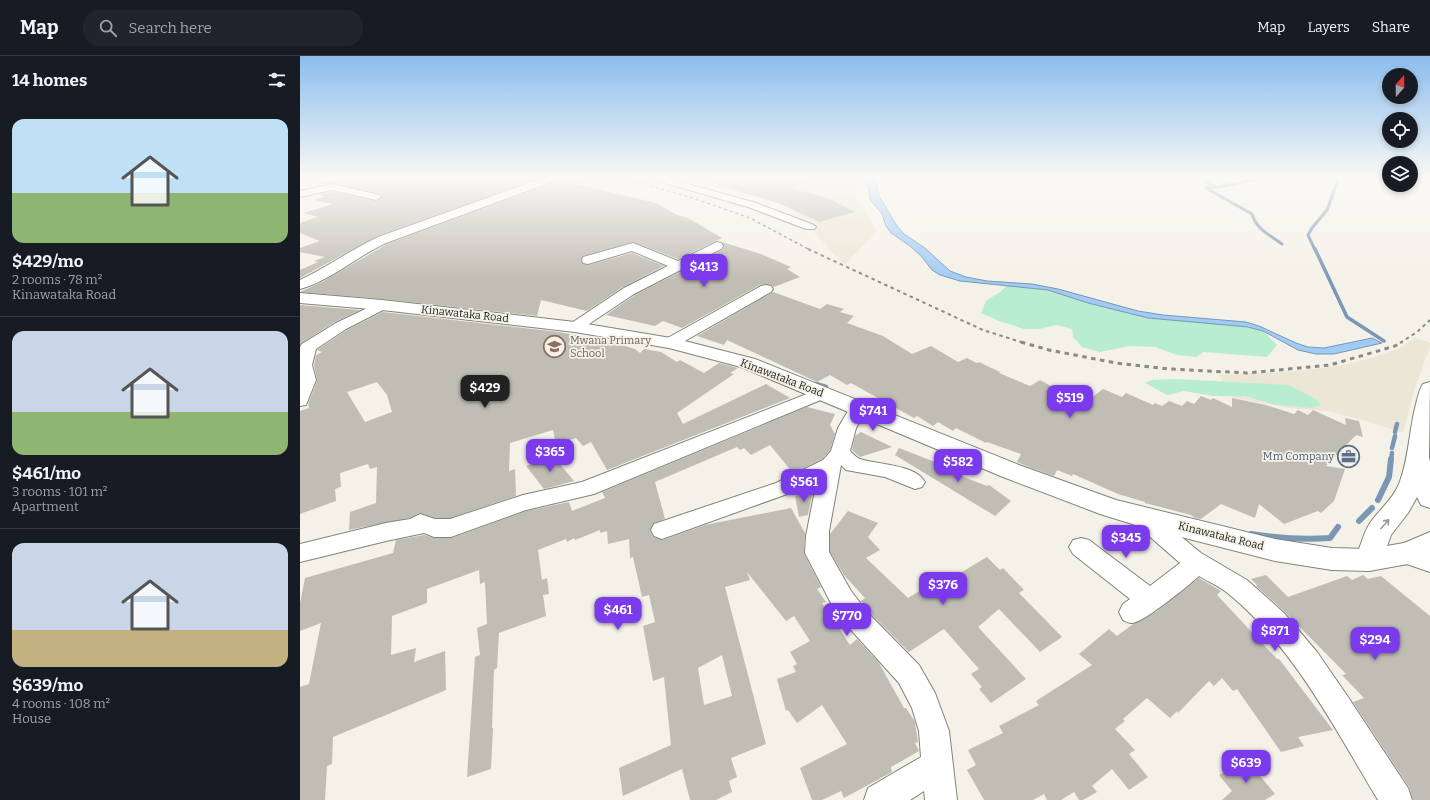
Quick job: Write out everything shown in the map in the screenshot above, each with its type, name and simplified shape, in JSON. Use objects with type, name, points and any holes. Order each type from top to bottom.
[{"type":"street","points":[[300,285],[377,242],[460,212]]},
{"type":"street","points":[[770,212],[810,227]]},
{"type":"street","points":[[575,327],[629,291],[717,246]]},
{"type":"street","points":[[588,260],[633,247],[679,266]]},
{"type":"street","points":[[670,343],[766,289]]},
{"type":"street","name":"Kinawataka Road","points":[[300,298],[382,305],[575,327],[670,343],[748,364],[1011,471],[1109,507],[1142,517],[1275,550],[1332,559],[1369,560],[1423,552]]},
{"type":"street","points":[[300,401],[307,380],[304,365],[308,347],[341,326],[382,305]]},
{"type":"street","points":[[300,553],[386,532],[416,528],[420,523],[434,528],[451,528],[523,503],[586,489],[822,393]]},
{"type":"street","points":[[1369,560],[1380,531],[1399,506],[1411,484],[1417,457],[1423,416],[1429,394]]},
{"type":"street","points":[[858,408],[847,428],[835,459],[818,528],[816,546],[818,553],[842,599],[860,622],[909,674],[924,703],[934,732],[940,800]]},
{"type":"street","points":[[1417,457],[1424,486],[1430,499]]},
{"type":"street","points":[[662,530],[784,488],[835,459],[853,465],[889,471],[915,482]]},
{"type":"street","points":[[1142,517],[1193,560],[1238,587],[1275,621],[1307,661],[1338,707],[1396,800]]},
{"type":"street","points":[[1081,547],[1141,606],[1175,582],[1191,568],[1193,560]]},
{"type":"street","points":[[880,800],[936,766]]},
{"type":"shaded area","points":[[795,212],[865,212],[877,231],[844,265]]},
{"type":"shaded area","points":[[1415,338],[1430,343],[1430,346],[1414,391],[1403,433],[1363,420],[1327,411],[1289,408],[1231,397],[1219,375],[1297,371],[1338,366],[1368,359],[1400,348]]},
{"type":"green space","points":[[1007,285],[1048,290],[1088,303],[1148,318],[1248,327],[1263,331],[1277,345],[1267,357],[1203,352],[1197,357],[1177,355],[1155,347],[1130,346],[1100,352],[1082,347],[1073,337],[1072,329],[1057,325],[1039,329],[1024,329],[999,321],[981,313],[986,301],[1000,292]]},
{"type":"green space","points":[[1175,379],[1289,385],[1317,400],[1321,405],[1311,408],[1272,404],[1246,396],[1213,396],[1184,391],[1167,395],[1145,383],[1152,380]]},
{"type":"water","points":[[880,212],[888,212],[904,234],[925,248],[950,271],[966,277],[987,281],[1032,284],[1058,289],[1138,311],[1163,315],[1246,322],[1308,347],[1324,348],[1372,338],[1382,343],[1334,354],[1316,354],[1298,350],[1263,331],[1248,327],[1148,318],[1088,303],[1048,290],[960,281],[940,275],[932,270],[922,257],[910,246],[891,233],[886,226]]},
{"type":"building","points":[[308,212],[445,212],[377,236],[300,278],[300,270],[318,262],[314,261],[325,257],[300,252],[300,248],[320,241],[300,233],[300,223],[318,217],[304,213]]},
{"type":"building","points":[[474,212],[671,212],[688,218],[722,238],[678,259],[633,242],[583,256],[581,260],[582,263],[588,265],[632,253],[664,266],[623,287],[587,311],[541,300],[537,316],[382,299],[300,292],[322,282],[387,244]]},
{"type":"building","points":[[797,212],[855,212],[819,222]]},
{"type":"building","points":[[722,242],[761,254],[791,267],[787,269],[800,277],[774,287],[766,284],[760,285],[682,328],[663,321],[655,326],[606,315],[635,295],[722,250],[724,247]]},
{"type":"building","points":[[773,292],[820,309],[827,304],[844,309],[840,312],[854,316],[847,323],[883,336],[912,354],[931,346],[958,362],[967,358],[977,363],[979,362],[1000,372],[999,373],[1030,386],[1040,380],[1083,404],[1103,389],[1122,397],[1126,393],[1153,405],[1155,403],[1162,406],[1169,401],[1182,406],[1187,401],[1194,404],[1201,396],[1211,400],[1213,398],[1232,407],[1232,398],[1266,405],[1294,414],[1298,410],[1308,415],[1313,410],[1346,425],[1345,418],[1359,421],[1363,437],[1356,435],[1326,466],[1345,469],[1334,501],[1321,513],[1318,511],[1284,524],[1259,504],[1255,518],[1221,504],[1201,519],[1195,518],[1191,515],[1118,494],[1073,474],[1072,476],[1057,470],[1054,476],[1034,469],[1017,462],[1021,454],[987,442],[986,443],[956,428],[953,431],[938,422],[933,426],[917,416],[914,418],[851,383],[847,385],[830,375],[817,382],[727,340],[724,345],[697,336]]},
{"type":"building","points":[[300,305],[360,310],[335,322],[300,344]]},
{"type":"building","points":[[383,312],[559,332],[615,343],[635,349],[640,353],[644,349],[661,352],[677,362],[680,360],[704,373],[719,363],[738,368],[730,373],[734,374],[677,413],[683,424],[766,384],[790,398],[607,470],[591,442],[583,446],[576,438],[556,444],[553,430],[510,443],[509,471],[515,469],[516,496],[450,518],[435,518],[419,513],[410,518],[349,530],[350,512],[376,503],[377,467],[370,469],[368,464],[340,473],[341,487],[335,489],[336,501],[300,514],[300,411],[309,408],[308,404],[317,381],[314,365],[316,355],[322,352],[317,350],[347,330]],"holes":[[[377,382],[387,395],[392,412],[365,422],[347,392]]]},
{"type":"building","points":[[807,407],[835,414],[830,425],[835,434],[830,450],[822,459],[793,473],[770,445],[751,455],[744,448],[740,450],[737,447],[655,482],[665,519],[654,523],[650,531],[653,537],[663,540],[705,525],[791,508],[805,533],[804,554],[821,587],[817,589],[826,602],[822,603],[850,645],[857,639],[879,663],[904,708],[906,708],[915,722],[918,742],[915,743],[919,751],[891,767],[892,772],[844,798],[841,791],[822,800],[812,800],[800,768],[847,744],[822,705],[797,723],[788,710],[786,711],[777,679],[796,672],[793,666],[797,664],[790,652],[810,641],[794,616],[786,621],[747,572],[750,580],[725,587],[766,744],[731,758],[737,777],[729,781],[732,792],[716,800],[690,800],[682,769],[623,796],[619,768],[671,745],[664,677],[653,681],[643,626],[655,622],[649,595],[642,597],[633,557],[630,558],[629,539],[608,544],[607,531],[600,533],[600,530],[575,540],[574,538],[567,542],[566,539],[538,550],[542,580],[547,578],[549,594],[543,595],[546,616],[499,633],[497,668],[494,670],[491,769],[467,777],[475,657],[480,655],[477,628],[487,624],[485,582],[480,584],[479,570],[427,589],[427,603],[392,616],[391,655],[416,648],[414,662],[445,651],[446,690],[333,737],[332,764],[327,766],[325,800],[300,800],[300,687],[309,684],[321,623],[300,631],[300,603],[305,578],[393,553],[396,540],[424,535],[434,538],[452,538],[526,511],[569,502],[572,511],[605,498],[602,492]],"holes":[[[722,655],[732,696],[704,705],[698,668]]]},
{"type":"building","points":[[861,432],[892,447],[860,457],[852,450],[855,436]]},
{"type":"building","points":[[899,448],[958,471],[956,474],[987,486],[989,485],[1011,501],[995,516],[895,455]]},
{"type":"building","points":[[554,457],[574,481],[544,489],[526,466]]},
{"type":"building","points":[[811,490],[812,495],[808,515],[799,517],[795,496]]},
{"type":"building","points":[[848,511],[878,523],[868,537],[880,550],[866,558],[908,598],[936,581],[940,585],[987,557],[1000,570],[1003,568],[1024,590],[1019,593],[1062,637],[1040,652],[999,609],[978,627],[1026,679],[991,703],[979,689],[982,687],[971,674],[979,669],[944,629],[909,652],[870,613],[861,601],[865,598],[844,575],[830,552],[830,534]]},
{"type":"building","points":[[1266,575],[1288,597],[1347,576],[1352,580],[1363,575],[1368,579],[1381,576],[1430,616],[1430,800],[1413,800],[1409,787],[1353,702],[1364,698],[1342,675],[1346,674],[1285,612],[1256,586],[1257,585],[1251,579]]},
{"type":"building","points":[[1199,578],[1221,591],[1217,595],[1277,659],[1279,659],[1333,730],[1298,737],[1304,746],[1281,752],[1237,689],[1233,691],[1222,678],[1214,686],[1209,681],[1178,713],[1177,711],[1170,718],[1147,698],[1123,719],[1125,721],[1115,729],[1135,750],[1129,754],[1148,777],[1129,790],[1112,769],[1092,786],[1097,792],[1083,800],[1079,800],[1074,792],[1061,800],[1047,800],[1044,794],[1033,800],[984,800],[967,770],[976,765],[968,750],[1003,733],[999,726],[1039,705],[1036,701],[1092,665],[1079,654],[1109,629],[1117,636],[1133,624],[1156,612]]},
{"type":"building","points":[[1247,760],[1275,794],[1265,800],[1222,800],[1232,791],[1219,775]]},
{"type":"waterway","points":[[1248,212],[1252,214],[1260,228],[1282,244]]},
{"type":"waterway","points":[[1315,250],[1308,235],[1326,212]]},
{"type":"waterway","points":[[1315,249],[1347,317],[1384,341]]},
{"type":"waterway","points":[[816,384],[826,387]]},
{"type":"waterway","points":[[1395,432],[1397,424]]},
{"type":"waterway","points":[[1392,448],[1395,436]]},
{"type":"waterway","points":[[1391,460],[1392,453]]},
{"type":"waterway","points":[[1378,500],[1389,477],[1391,459]]},
{"type":"waterway","points":[[1359,521],[1372,508]]},
{"type":"waterway","points":[[1251,534],[1290,538],[1330,538],[1338,527]]},
{"type":"railway","points":[[732,212],[750,218],[809,249]]},
{"type":"railway","points":[[809,249],[983,330],[1024,343]]},
{"type":"railway","points":[[1400,343],[1417,332],[1430,320]]},
{"type":"railway","points":[[1021,342],[1049,350],[1116,363],[1170,369],[1247,373],[1330,365],[1395,346],[1402,342]]},
{"type":"place","name":"Mwana Primary School","points":[[554,346]]},
{"type":"place","name":"Mm Company","points":[[1349,456]]}]
